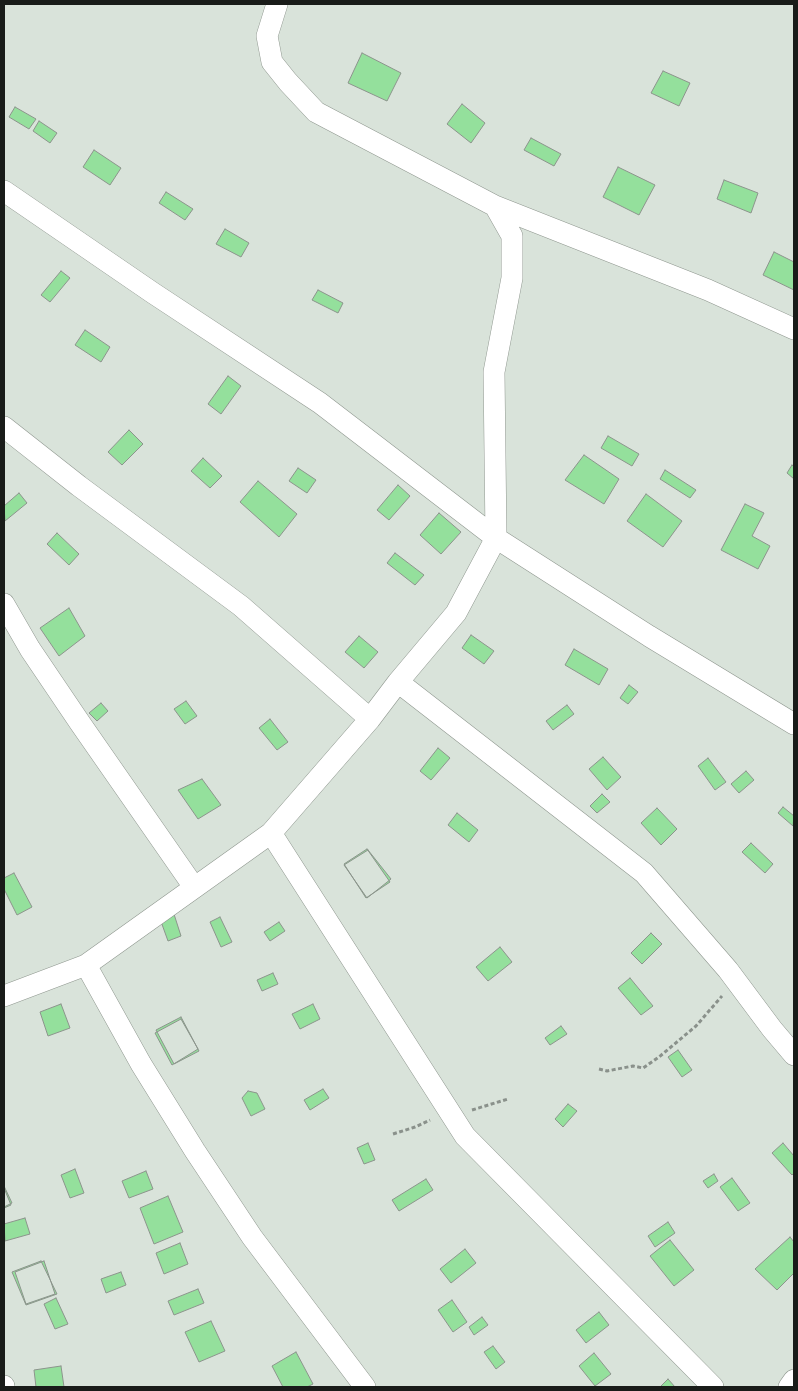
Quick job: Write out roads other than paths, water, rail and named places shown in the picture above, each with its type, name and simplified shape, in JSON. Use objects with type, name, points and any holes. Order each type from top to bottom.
[{"type":"street","points":[[277,4],[267,36],[272,62],[316,112],[494,206],[708,290],[794,329]]},
{"type":"street","points":[[4,191],[153,293],[320,403],[496,538],[648,636],[794,724]]},
{"type":"street","points":[[4,996],[86,965],[271,833],[370,719],[398,682],[456,613],[496,538],[494,372],[512,278],[512,236],[494,206]]},
{"type":"street","points":[[4,427],[79,486],[241,606],[370,719]]},
{"type":"street","points":[[4,604],[30,649],[80,724],[194,887]]},
{"type":"street","points":[[398,682],[644,873],[735,980],[794,1055]]},
{"type":"street","points":[[271,833],[465,1136],[713,1387]]},
{"type":"street","points":[[86,965],[141,1064],[195,1151],[252,1237],[365,1387]]},
{"type":"street","points":[[789,1387],[794,1380]]}]
